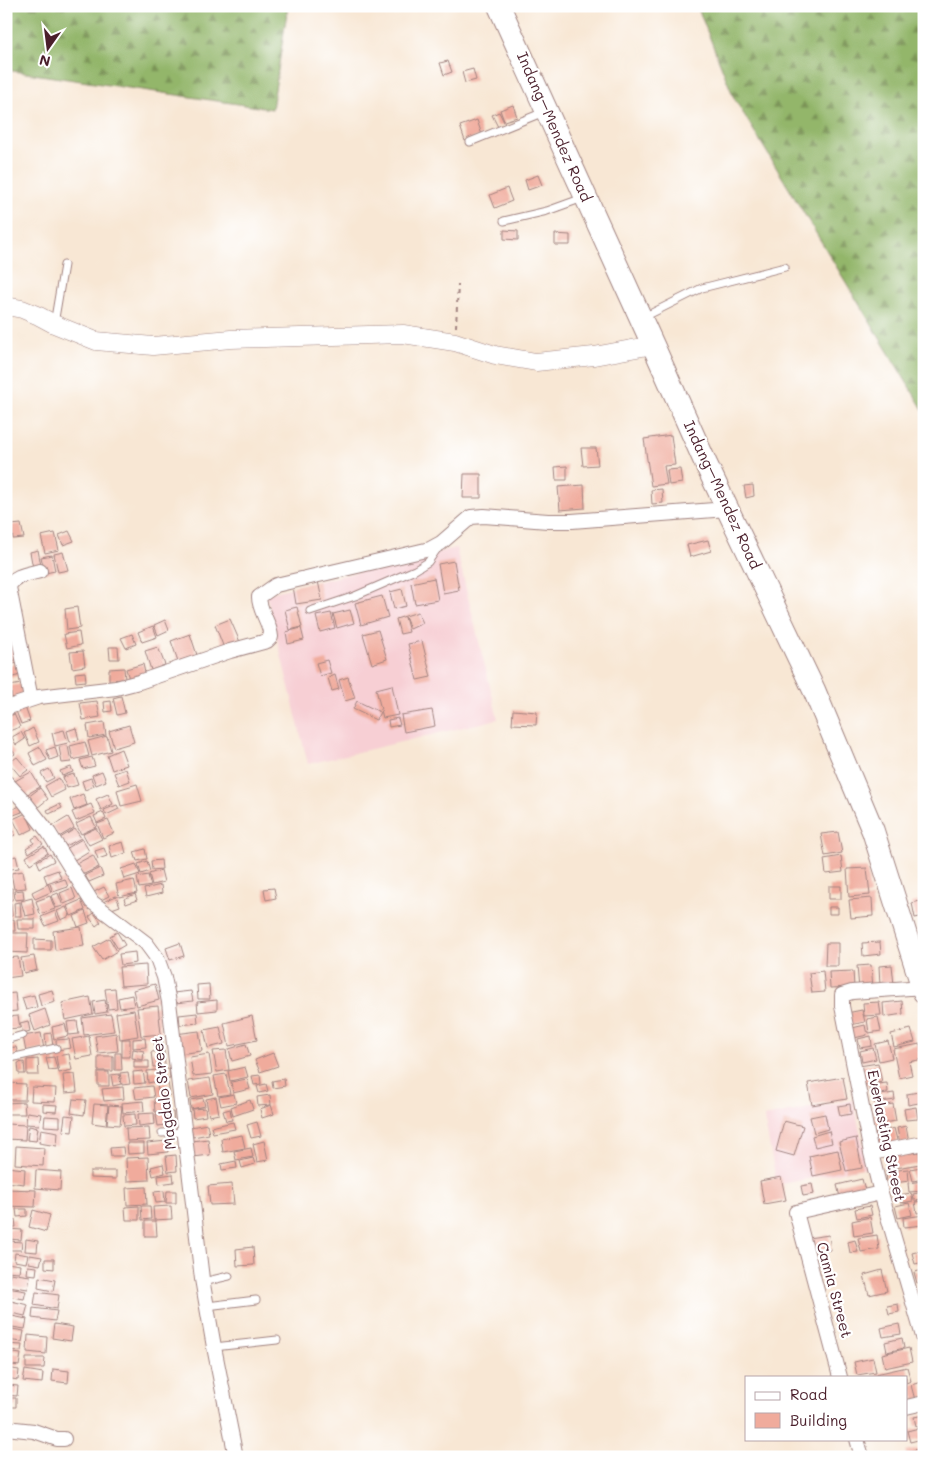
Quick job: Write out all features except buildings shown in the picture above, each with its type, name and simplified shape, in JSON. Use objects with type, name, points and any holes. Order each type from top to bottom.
[{"type":"main road","name":"Indang–Mendez Road","points":[[499,6],[727,509],[814,690],[873,831],[923,988]]},
{"type":"street","points":[[6,306],[22,309],[96,341],[153,346],[231,339],[403,334],[455,342],[495,354],[536,362],[594,356],[654,345]]},
{"type":"street","points":[[6,708],[31,699],[116,688],[266,641],[271,637],[270,627],[259,605],[259,597],[266,590],[276,585],[430,549],[442,542],[471,517],[484,516],[572,521],[727,509]]},
{"type":"street","points":[[31,699],[9,587],[15,579],[40,571]]},
{"type":"street","name":"Magdalo Street","points":[[6,782],[24,800],[49,833],[92,902],[141,938],[157,958],[164,977],[169,1002],[203,1282],[236,1457]]},
{"type":"street","name":"Everlasting Street","points":[[923,988],[852,992],[842,995],[842,1006],[871,1153],[924,1340]]},
{"type":"street","points":[[871,1153],[924,1143]]},
{"type":"street","name":"Camia Street","points":[[840,1376],[796,1212],[881,1193]]},
{"type":"street","points":[[908,1407],[924,1403]]},
{"type":"street","points":[[6,1428],[34,1431],[57,1439],[64,1439]]},
{"type":"street","points":[[857,1440],[862,1457]]},
{"type":"lane","points":[[470,142],[546,111]]},
{"type":"lane","points":[[504,221],[547,211],[586,198]]},
{"type":"lane","points":[[54,324],[64,264]]},
{"type":"lane","points":[[641,318],[702,288],[785,267]]},
{"type":"lane","points":[[310,610],[355,596],[415,570],[428,562],[442,542]]},
{"type":"lane","points":[[6,1040],[24,1035]]},
{"type":"lane","points":[[6,1059],[56,1048]]},
{"type":"lane","points":[[162,1133],[185,1132]]},
{"type":"lane","points":[[203,1282],[229,1276]]},
{"type":"lane","points":[[207,1306],[256,1300]]},
{"type":"lane","points":[[214,1347],[277,1340]]},
{"type":"path","points":[[455,342],[458,284]]},
{"type":"shaded area","points":[[456,548],[498,719],[308,764],[266,594]]},
{"type":"shaded area","points":[[853,1100],[868,1167],[777,1185],[764,1117]]},
{"type":"green space","points":[[6,6],[288,6],[272,109],[6,70]]},
{"type":"green space","points":[[697,6],[924,6],[924,411],[734,98]]}]
